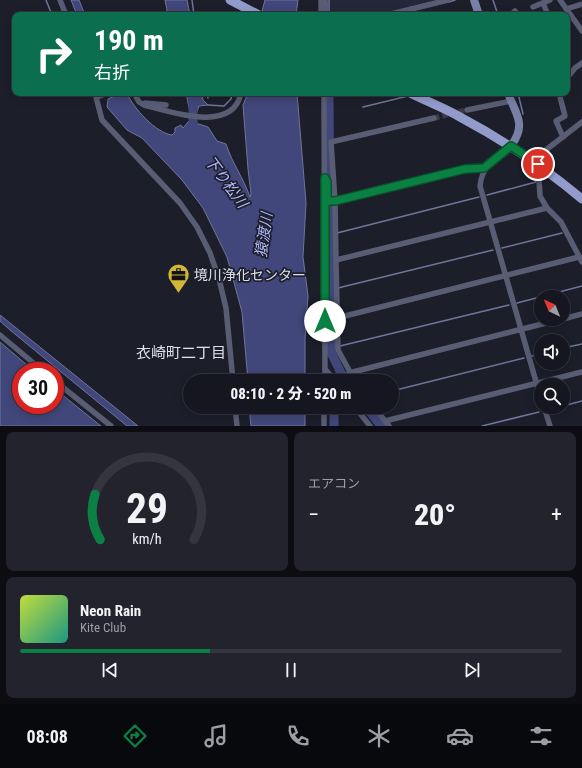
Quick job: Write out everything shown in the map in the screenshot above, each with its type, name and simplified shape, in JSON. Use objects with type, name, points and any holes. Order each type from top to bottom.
[{"type":"main road","points":[[230,0],[251,11]]},
{"type":"main road","points":[[474,0],[478,12]]},
{"type":"main road","points":[[415,96],[458,116],[511,146],[535,162],[582,198]]},
{"type":"main road","points":[[509,97],[520,122],[518,136],[511,146]]},
{"type":"street","points":[[60,0],[65,12]]},
{"type":"street","points":[[321,0],[321,12]]},
{"type":"street","points":[[324,0],[326,12]]},
{"type":"street","points":[[412,12],[448,0]]},
{"type":"street","points":[[533,7],[550,0]]},
{"type":"street","points":[[560,0],[569,12]]},
{"type":"street","points":[[543,3],[547,12]]},
{"type":"street","points":[[566,8],[582,4]]},
{"type":"street","points":[[570,14],[582,31]]},
{"type":"street","points":[[570,74],[582,63]]},
{"type":"street","points":[[97,96],[102,120],[180,203],[197,227],[210,253],[219,279],[226,308],[232,374]]},
{"type":"street","points":[[136,96],[139,102],[144,105],[199,117],[217,117],[227,114],[234,107],[240,96]]},
{"type":"street","points":[[324,96],[325,374]]},
{"type":"street","points":[[560,96],[565,116],[556,121],[563,137]]},
{"type":"street","points":[[467,110],[509,97]]},
{"type":"street","points":[[139,102],[166,105]]},
{"type":"street","points":[[434,118],[330,142],[334,201],[337,343],[338,350],[349,373],[535,326]]},
{"type":"street","points":[[336,318],[505,276],[580,260],[561,222],[547,208],[540,196],[535,162],[582,122]]},
{"type":"street","points":[[511,146],[484,168],[480,186],[534,378]]},
{"type":"street","points":[[325,178],[327,182],[327,201],[334,201],[465,169],[484,168]]},
{"type":"street","points":[[336,260],[547,208]]},
{"type":"street","points":[[570,317],[582,314]]},
{"type":"street","points":[[0,335],[32,362]]},
{"type":"street","points":[[325,369],[329,374]]},
{"type":"street","points":[[559,378],[582,372]]},
{"type":"street","points":[[385,421],[534,384]]},
{"type":"street","points":[[64,388],[111,426]]},
{"type":"street","points":[[236,414],[237,426]]},
{"type":"street","points":[[324,414],[324,426]]},
{"type":"street","points":[[361,414],[370,426]]},
{"type":"street","points":[[380,414],[389,426]]},
{"type":"street","points":[[546,414],[550,426]]},
{"type":"shaded area","points":[[330,0],[441,0],[391,12],[330,12]]},
{"type":"water","points":[[71,0],[79,0],[84,12],[76,12]]},
{"type":"water","points":[[165,0],[187,0],[189,12],[167,12]]},
{"type":"water","points":[[265,0],[298,0],[296,12],[262,12]]},
{"type":"water","points":[[115,96],[128,96],[134,106],[152,125],[166,133],[172,135],[175,132],[175,128],[181,125],[183,128],[189,121],[208,127],[217,141],[226,144],[231,158],[250,197],[251,194],[243,105],[247,96],[297,96],[306,203],[303,257],[308,296],[305,339],[305,374],[247,374],[242,312],[227,257],[203,208],[182,180],[142,138],[127,130],[107,107],[108,99]]},
{"type":"water","points":[[187,96],[202,96],[203,100],[208,105],[199,106],[196,114],[190,112]]},
{"type":"water","points":[[0,315],[58,362],[49,362],[0,321]]},
{"type":"water","points":[[0,342],[23,362],[12,362],[12,414],[64,414],[64,396],[101,426],[0,426]]},
{"type":"water","points":[[64,366],[138,426],[127,426],[64,374]]},
{"type":"water","points":[[250,414],[305,414],[305,426],[251,426]]},
{"type":"waterway","points":[[46,0],[51,12]]},
{"type":"waterway","points":[[192,0],[194,12]]},
{"type":"waterway","points":[[329,0],[329,12]]},
{"type":"waterway","points":[[449,2],[455,0]]},
{"type":"waterway","points":[[493,0],[497,12]]},
{"type":"waterway","points":[[193,96],[193,134]]},
{"type":"waterway","points":[[208,105],[224,106],[231,99],[232,96]]},
{"type":"waterway","points":[[329,96],[331,352],[342,374]]},
{"type":"waterway","points":[[363,107],[408,96]]},
{"type":"waterway","points":[[519,96],[523,114]]},
{"type":"waterway","points":[[487,195],[536,182],[534,173]]},
{"type":"waterway","points":[[337,233],[479,197]]},
{"type":"waterway","points":[[502,248],[562,233]]},
{"type":"waterway","points":[[338,288],[493,250]]},
{"type":"waterway","points":[[517,303],[582,286]]},
{"type":"waterway","points":[[340,346],[509,305]]},
{"type":"waterway","points":[[570,347],[582,344]]},
{"type":"waterway","points":[[331,348],[336,347]]},
{"type":"waterway","points":[[399,389],[524,358]]},
{"type":"waterway","points":[[570,404],[582,401]]},
{"type":"waterway","points":[[482,426],[534,413]]},
{"type":"waterway","points":[[334,414],[334,426]]},
{"type":"waterway","points":[[372,414],[381,426]]},
{"type":"tunnel","points":[[434,118],[467,110]]},
{"type":"place","name":"境川浄化センター","points":[[179,294]]},
{"type":"district","name":"衣崎町二丁目","points":[[181,353]]},
{"type":"route","points":[[325,321],[325,178],[327,182],[327,201],[335,201],[465,169],[484,168],[511,146],[538,164]]},
{"type":"water label","name":"下り松川","points":[[226,182]]},
{"type":"water label","name":"猿渡川","points":[[264,235]]}]
